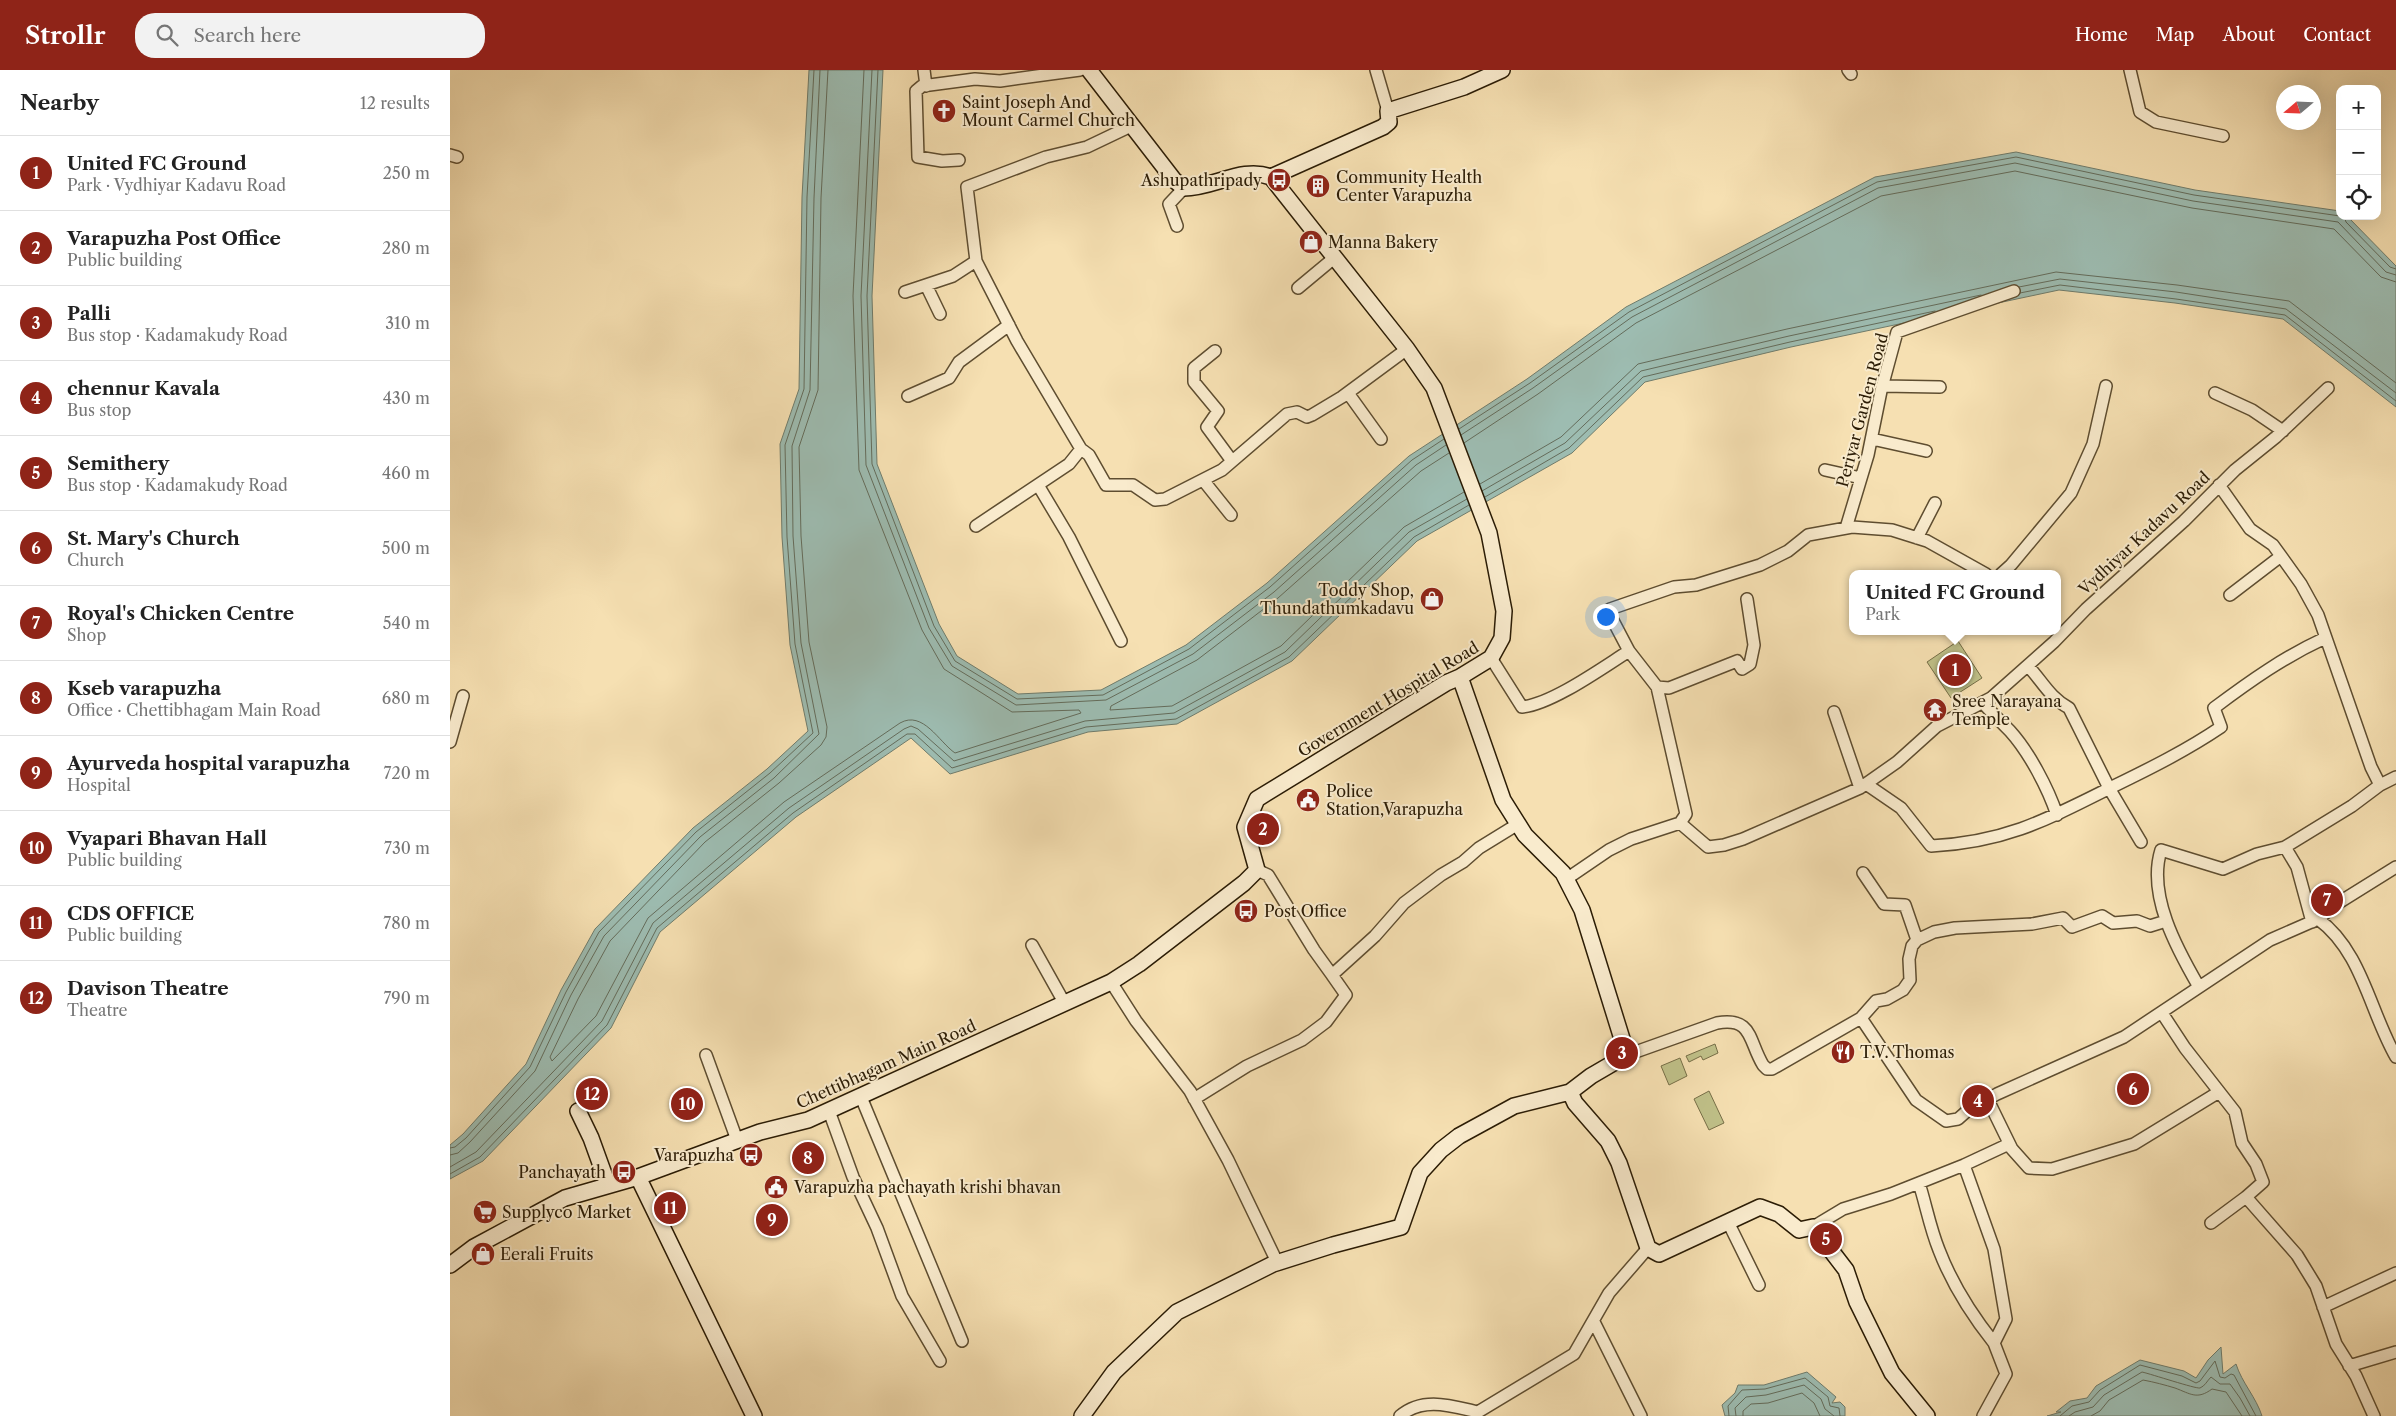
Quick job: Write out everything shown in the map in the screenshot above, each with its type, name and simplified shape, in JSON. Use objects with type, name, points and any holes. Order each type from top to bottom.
[{"type":"street","points":[[924,70],[926,86]]},
{"type":"street","points":[[959,160],[942,161],[918,157],[916,91],[926,86],[975,79],[1008,80],[1080,70]]},
{"type":"street","points":[[1089,70],[1174,180],[1184,188]]},
{"type":"street","points":[[1177,226],[1169,204],[1184,188],[1206,185],[1251,172],[1260,172],[1271,177],[1383,127],[1389,122],[1388,111],[1376,70]]},
{"type":"street","points":[[1388,111],[1464,87],[1502,70]]},
{"type":"street","points":[[2130,70],[2140,112],[2156,122],[2223,136]]},
{"type":"street","points":[[1131,126],[1087,147],[1046,157],[967,187],[976,261],[1009,326],[1081,449],[1089,455],[1106,486],[1133,486],[1155,500],[1164,499],[1222,470],[1287,414],[1298,412],[1307,417],[1348,393],[1407,349]]},
{"type":"street","name":"Government Hospital Road","points":[[1257,870],[1245,827],[1257,799],[1446,683],[1460,677],[1491,658],[1502,638],[1504,611],[1489,534],[1434,388],[1407,349],[1271,177]]},
{"type":"street","points":[[1298,288],[1334,258]]},
{"type":"street","points":[[905,292],[953,276],[976,261]]},
{"type":"street","points":[[926,285],[940,314]]},
{"type":"street","name":"Periyar Garden Road","points":[[1846,528],[1862,478],[1882,386],[1897,332],[2014,291]]},
{"type":"street","points":[[908,396],[949,378],[959,362],[1009,326]]},
{"type":"street","points":[[1215,351],[1194,368],[1194,382],[1218,411],[1207,427],[1232,461]]},
{"type":"street","points":[[1882,386],[1940,387]]},
{"type":"street","points":[[2005,570],[2071,493],[2093,444],[2106,386]]},
{"type":"street","name":"Vydhiyar Kadavu Road","points":[[2061,635],[2219,486],[2328,388]]},
{"type":"street","points":[[1348,393],[1381,439]]},
{"type":"street","points":[[2215,393],[2252,410],[2283,430]]},
{"type":"street","points":[[1872,439],[1926,451]]},
{"type":"street","points":[[976,526],[1069,464],[1081,449]]},
{"type":"street","points":[[1825,470],[1862,478]]},
{"type":"street","points":[[1203,480],[1231,515]]},
{"type":"street","points":[[1038,485],[1069,537],[1122,641]]},
{"type":"street","points":[[2219,486],[2250,529],[2273,545],[2282,556],[2318,614],[2371,766],[2380,785]]},
{"type":"street","points":[[1917,538],[1935,503]]},
{"type":"street","points":[[1565,880],[1609,850],[1631,839],[1680,823],[1686,814],[1657,687],[1629,651],[1609,613],[1610,609],[1674,587],[1696,586],[1760,565],[1788,551],[1808,535],[1846,528],[1892,530],[1927,541],[1979,570]]},
{"type":"street","points":[[2230,595],[2282,556]]},
{"type":"street","points":[[1657,687],[1669,688],[1737,661],[1742,669],[1750,664],[1754,645],[1747,599]]},
{"type":"street","name":"Vydhiyar Kadavu Road","points":[[1680,823],[1708,847],[1724,845],[1744,839],[1863,786],[1897,762],[1936,726],[1983,703],[2028,666],[2061,635]]},
{"type":"street","points":[[1834,712],[1863,786],[1902,808],[1931,846],[1991,840],[2057,815],[2187,749],[2221,727],[2214,708],[2255,680],[2274,663],[2325,638]]},
{"type":"street","points":[[1491,658],[1522,707],[1532,706],[1576,684],[1629,651]]},
{"type":"street","points":[[2028,666],[2047,691],[2060,703],[2069,708],[2109,788],[2141,842]]},
{"type":"street","points":[[1460,677],[1503,800],[1525,835],[1562,873],[1576,895],[1585,917],[1628,1055]]},
{"type":"street","points":[[450,742],[463,696]]},
{"type":"street","points":[[1983,703],[2010,731],[2022,747],[2051,797],[2057,815]]},
{"type":"street","points":[[2199,987],[2170,935],[2166,921],[2156,867],[2161,850],[2193,858],[2224,869],[2257,854],[2286,847],[2352,806],[2380,785],[2396,777]]},
{"type":"street","points":[[1332,975],[1375,936],[1404,903],[1463,862],[1479,848],[1518,824]]},
{"type":"street","points":[[2286,847],[2297,867],[2315,920],[2338,938],[2352,958],[2396,1057]]},
{"type":"street","points":[[1862,1018],[1916,1100],[1946,1121],[1958,1119],[1967,1111],[2015,1086],[2124,1037],[2270,940],[2315,920],[2335,905],[2396,867]]},
{"type":"street","points":[[1194,1099],[1247,1066],[1302,1040],[1326,1022],[1346,995],[1314,950],[1268,875],[1257,870]]},
{"type":"street","name":"Chettibhagam Main Road","points":[[450,1265],[474,1247],[565,1198],[638,1177],[737,1140],[808,1120],[1111,982],[1139,964],[1244,883],[1257,870]]},
{"type":"street","points":[[1863,873],[1884,904],[1905,905],[1918,940]]},
{"type":"street","points":[[1082,1416],[1114,1372],[1177,1312],[1242,1279],[1278,1264],[1333,1245],[1401,1227],[1420,1173],[1441,1150],[1485,1120],[1514,1106],[1570,1092],[1591,1076],[1628,1055],[1717,1022],[1732,1020],[1745,1027],[1763,1065],[1767,1069],[1772,1069],[1862,1018],[1876,1001],[1887,999],[1903,990],[1910,980],[1909,959],[1912,946],[1918,940],[1934,932],[1955,928],[2032,924],[2063,918],[2072,927],[2102,916],[2112,924],[2136,920],[2150,926],[2166,921]]},
{"type":"street","points":[[1032,945],[1064,1004]]},
{"type":"street","points":[[1111,982],[1136,1021],[1190,1091],[1228,1160],[1278,1264]]},
{"type":"street","points":[[2162,1013],[2235,1112],[2242,1143],[2256,1164],[2263,1182],[2212,1223]]},
{"type":"street","points":[[706,1055],[737,1140]]},
{"type":"street","points":[[1570,1092],[1575,1103],[1608,1141],[1619,1163],[1648,1248],[1659,1254],[1760,1207],[1779,1214],[1799,1230],[1813,1227],[1843,1209],[1964,1165],[2009,1144]]},
{"type":"street","points":[[1988,1100],[2009,1144],[2029,1168],[2052,1169],[2134,1144],[2219,1092]]},
{"type":"street","points":[[861,1097],[962,1341]]},
{"type":"street","points":[[578,1111],[591,1138],[608,1185]]},
{"type":"street","points":[[830,1111],[853,1177],[877,1228],[902,1296],[940,1361]]},
{"type":"street","points":[[1964,1165],[1994,1249],[2005,1310],[2006,1319],[1994,1343]]},
{"type":"street","points":[[638,1177],[754,1416]]},
{"type":"street","points":[[1918,1183],[1938,1248],[1951,1277],[1969,1312],[1994,1343],[2006,1374],[1983,1416]]},
{"type":"street","points":[[2246,1197],[2297,1254],[2316,1286],[2336,1344],[2374,1416]]},
{"type":"street","points":[[1728,1222],[1759,1285]]},
{"type":"street","points":[[1813,1227],[1846,1270],[1857,1302],[1892,1373],[1927,1416]]},
{"type":"street","points":[[1400,1416],[1407,1410],[1431,1403],[1478,1412],[1574,1354],[1594,1322],[1609,1292],[1648,1248]]},
{"type":"street","points":[[2323,1306],[2396,1273]]},
{"type":"street","points":[[1594,1322],[1641,1416]]},
{"type":"street","points":[[2349,1366],[2396,1352]]},
{"type":"green space","points":[[1958,641],[1982,678],[1951,698],[1927,662]]},
{"type":"green space","points":[[1715,1044],[1718,1053],[1703,1060],[1701,1056],[1689,1062],[1686,1056]]},
{"type":"green space","points":[[1680,1058],[1687,1076],[1669,1085],[1661,1066]]},
{"type":"green space","points":[[1709,1091],[1724,1123],[1709,1130],[1694,1099]]},
{"type":"water","points":[[809,70],[883,70],[872,296],[877,464],[939,624],[957,656],[1018,694],[1101,690],[1186,645],[1267,583],[1409,456],[1527,379],[1626,307],[1875,177],[2016,152],[2195,190],[2336,210],[2336,220],[2351,220],[2396,266],[2396,407],[2283,319],[2175,303],[2059,290],[1791,347],[1645,382],[1572,453],[1417,541],[1292,661],[1177,724],[1088,732],[950,774],[911,738],[796,817],[660,932],[611,1028],[483,1161],[450,1179],[450,1145],[463,1134],[526,1064],[561,990],[595,929],[693,828],[767,769],[808,731],[790,645],[782,537],[780,444],[799,389],[802,197]]},
{"type":"water","points":[[2221,1347],[2223,1374],[2236,1364],[2262,1416],[2047,1416],[2061,1412],[2056,1412],[2070,1401],[2087,1398],[2096,1386],[2140,1360],[2184,1371],[2196,1378],[2208,1360]]},
{"type":"water","points":[[1807,1372],[1836,1397],[1832,1403],[1840,1402],[1845,1407],[1845,1416],[1725,1416],[1722,1405],[1735,1393],[1738,1385],[1764,1385]]},
{"type":"place","name":"Saint Joseph And Mount Carmel Church","points":[[944,111]]},
{"type":"place","name":"Ashupathripady","points":[[1279,180]]},
{"type":"place","name":"Community Health Center Varapuzha","points":[[1318,186]]},
{"type":"place","name":"Manna Bakery","points":[[1311,242]]},
{"type":"place","name":"Toddy Shop, Thundathumkadavu","points":[[1432,599]]},
{"type":"place","name":"United FC Ground","points":[[1955,670]]},
{"type":"place","name":"Sree Narayana Temple","points":[[1935,710]]},
{"type":"place","name":"Police Station,Varapuzha","points":[[1308,800]]},
{"type":"place","name":"Varapuzha Post Office","points":[[1263,829]]},
{"type":"place","name":"Royal's Chicken Centre","points":[[2327,900]]},
{"type":"place","name":"Post Office","points":[[1246,911]]},
{"type":"place","name":"T.V. Thomas","points":[[1843,1052]]},
{"type":"place","name":"Palli","points":[[1622,1053]]},
{"type":"place","name":"St. Mary's Church","points":[[2133,1089]]},
{"type":"place","name":"Davison Theatre","points":[[592,1094]]},
{"type":"place","name":"chennur Kavala","points":[[1978,1101]]},
{"type":"place","name":"Vyapari Bhavan Hall","points":[[687,1104]]},
{"type":"place","name":"Varapuzha","points":[[751,1155]]},
{"type":"place","name":"Kseb varapuzha","points":[[808,1158]]},
{"type":"place","name":"Panchayath","points":[[624,1172]]},
{"type":"place","name":"Varapuzha pachayath krishi bhavan","points":[[776,1187]]},
{"type":"place","name":"CDS OFFICE","points":[[670,1208]]},
{"type":"place","name":"Supplyco Market","points":[[485,1212]]},
{"type":"place","name":"Ayurveda hospital varapuzha","points":[[772,1220]]},
{"type":"place","name":"Semithery","points":[[1826,1239]]},
{"type":"place","name":"Eerali Fruits","points":[[483,1254]]}]
